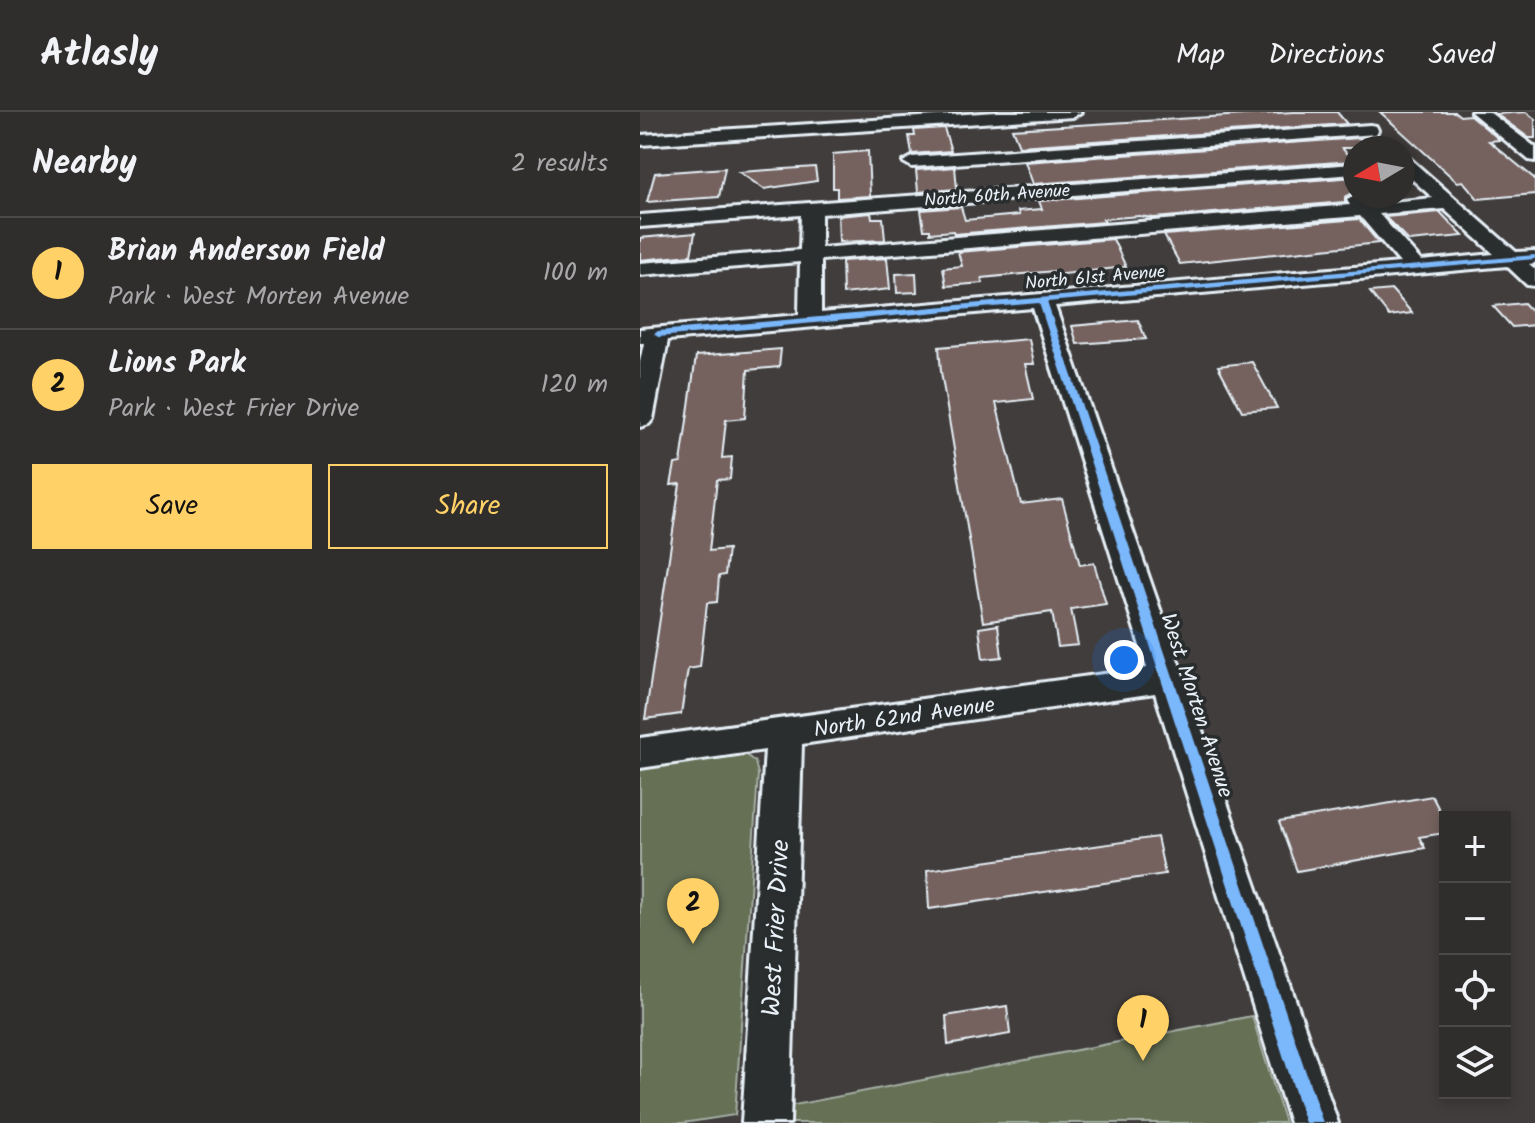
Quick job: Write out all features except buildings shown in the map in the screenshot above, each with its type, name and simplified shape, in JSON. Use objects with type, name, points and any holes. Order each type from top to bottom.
[{"type":"street","points":[[640,161],[644,140],[764,139],[860,132],[1006,155],[1073,112]]},
{"type":"street","points":[[1276,112],[1416,268]]},
{"type":"street","points":[[912,162],[1297,135],[1375,134],[1352,112]]},
{"type":"street","points":[[1479,112],[1535,156]]},
{"type":"street","name":"North 60th Avenue","points":[[640,221],[893,200],[1006,155],[1343,169]]},
{"type":"street","points":[[1415,174],[1535,280]]},
{"type":"street","points":[[640,269],[1447,203]]},
{"type":"street","points":[[810,320],[811,209]]},
{"type":"street","name":"North 61st Avenue","points":[[649,335],[1535,257]]},
{"type":"street","name":"West Morten Avenue","points":[[1042,300],[1314,1123]]},
{"type":"street","points":[[640,419],[649,335]]},
{"type":"street","name":"North 62nd Avenue","points":[[640,753],[1168,678]]},
{"type":"street","name":"West Frier Drive","points":[[766,1123],[784,734]]},
{"type":"green space","points":[[745,754],[755,762],[758,774],[735,1115],[683,1123],[640,1123],[640,767]]},
{"type":"green space","points":[[1252,1016],[1285,1123],[788,1123],[789,1106]]},
{"type":"cycle path","points":[[658,334],[1535,257]]},
{"type":"cycle path","points":[[1042,300],[1314,1123]]},
{"type":"place","name":"Lions Park","points":[[693,944]]},
{"type":"place","name":"Brian Anderson Field","points":[[1143,1061]]}]
